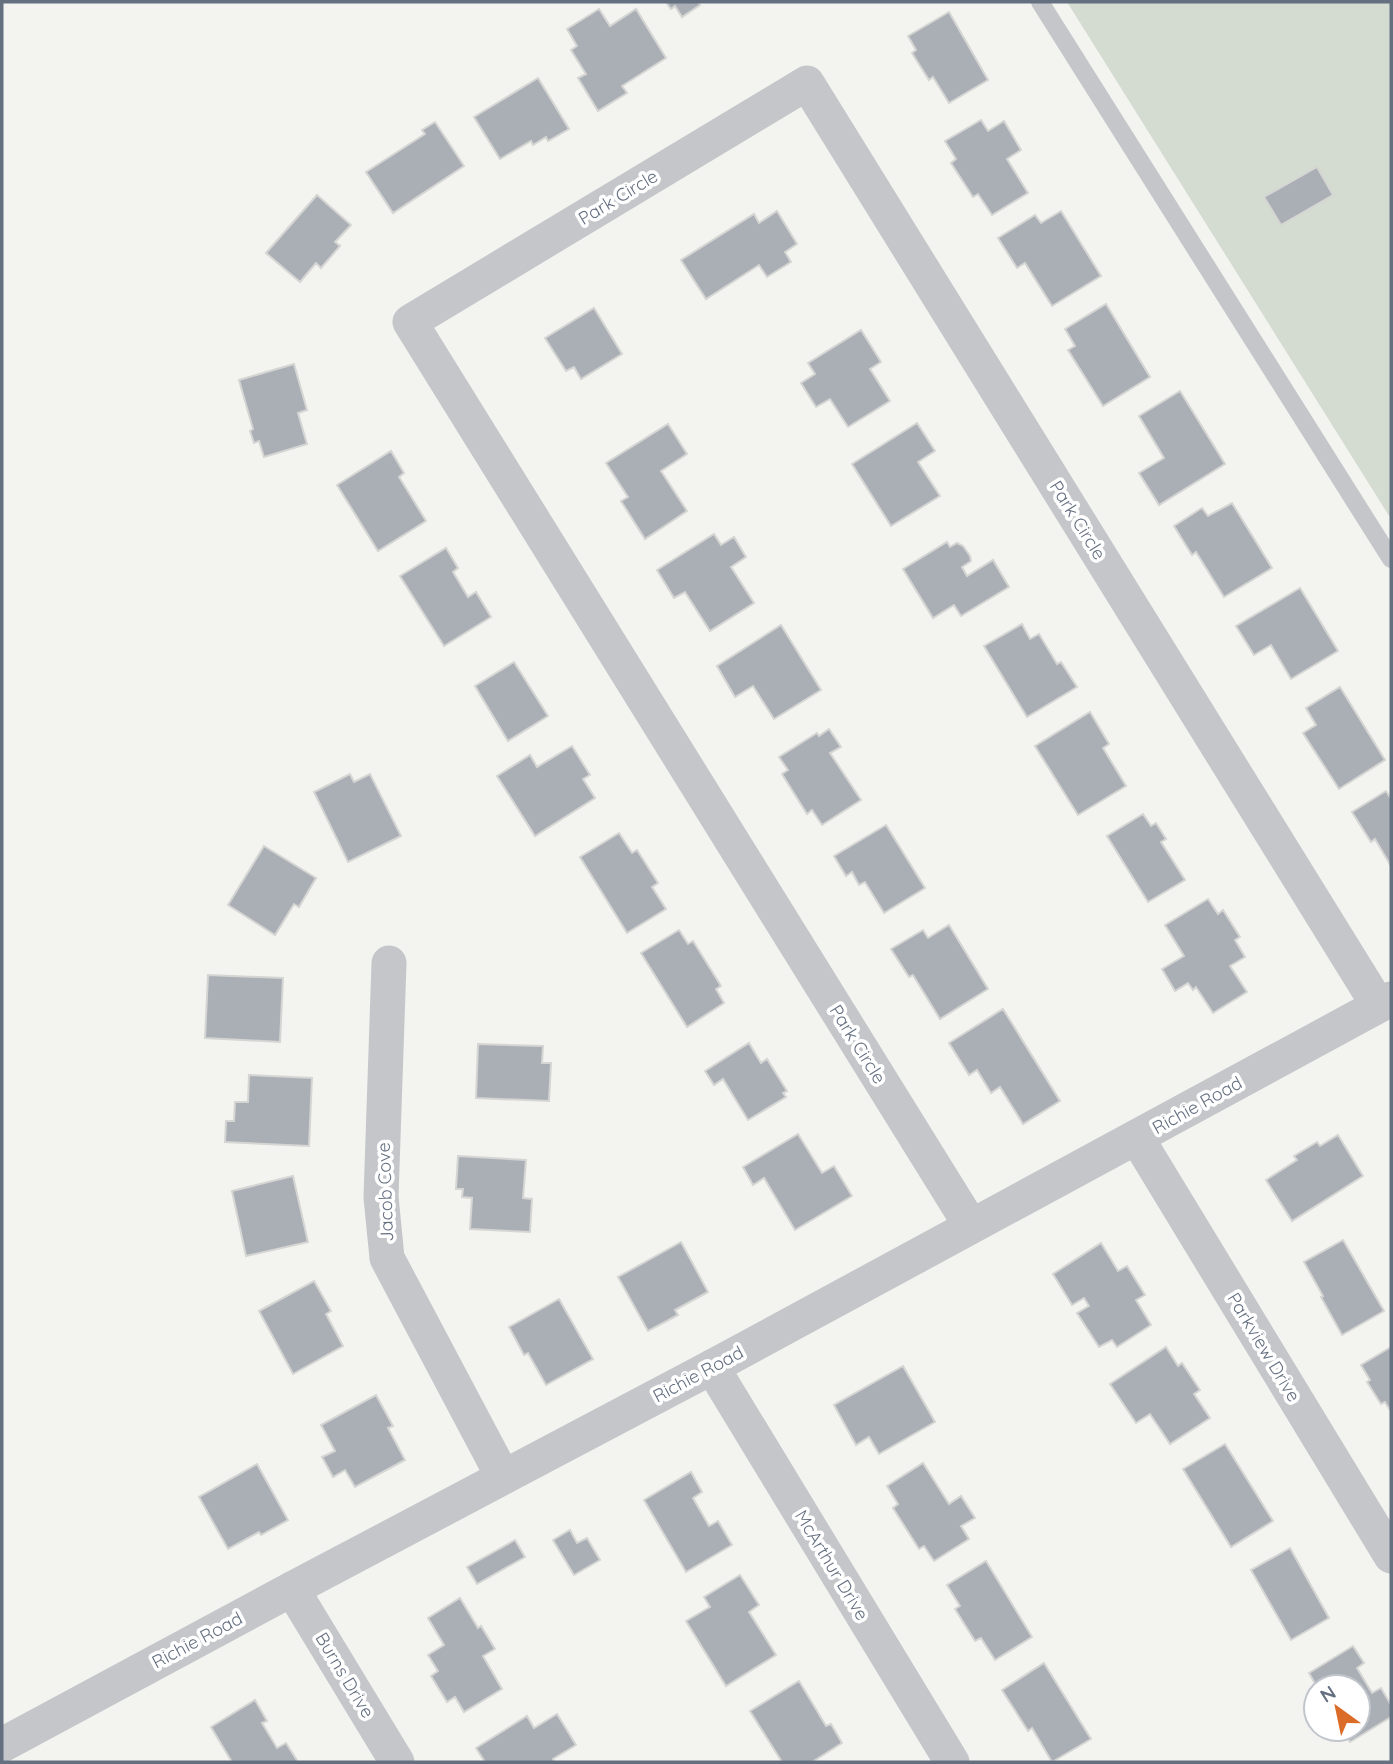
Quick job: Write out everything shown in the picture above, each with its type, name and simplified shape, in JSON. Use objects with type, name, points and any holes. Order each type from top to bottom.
[{"type":"street","name":"Park Circle","points":[[971,1226],[410,322],[807,83],[1385,1002]]},
{"type":"street","name":"Jacob Cove","points":[[389,962],[381,1197],[387,1258],[503,1477]]},
{"type":"street","name":"Richie Road","points":[[2,1745],[712,1367],[1385,1002]]},
{"type":"street","name":"Parkview Drive","points":[[1137,1138],[1391,1556]]},
{"type":"street","name":"McArthur Drive","points":[[712,1367],[951,1762]]},
{"type":"street","name":"Burns Drive","points":[[292,1589],[397,1762]]},
{"type":"lane","points":[[1040,2],[1391,559]]},
{"type":"shaded area","points":[[1067,2],[1391,2],[1391,519]]},
{"type":"building","points":[[666,2],[698,2],[700,5],[682,17],[675,6],[671,9]]},
{"type":"building","points":[[599,9],[610,26],[636,9],[666,58],[622,86],[627,93],[598,111],[578,78],[586,74],[571,50],[577,46],[567,29]]},
{"type":"building","points":[[949,12],[988,80],[949,103],[933,77],[929,80],[912,53],[916,50],[908,36]]},
{"type":"building","points":[[538,78],[569,129],[548,141],[546,137],[533,145],[531,141],[500,159],[474,117]]},
{"type":"building","points":[[981,120],[988,131],[1004,121],[1021,150],[1007,159],[1028,193],[992,215],[978,194],[973,197],[951,163],[956,159],[945,141]]},
{"type":"building","points":[[435,122],[464,166],[393,213],[366,172],[425,134],[422,130]]},
{"type":"building","points":[[1317,167],[1333,195],[1281,225],[1264,197]]},
{"type":"building","points":[[317,195],[351,225],[335,242],[340,246],[321,268],[316,263],[300,282],[266,253]]},
{"type":"building","points":[[777,211],[797,244],[785,252],[791,262],[767,277],[759,265],[706,299],[681,260],[754,214],[759,223]]},
{"type":"building","points":[[1061,211],[1101,276],[1052,306],[1025,263],[1017,268],[998,238],[1035,215],[1041,223]]},
{"type":"building","points":[[1106,304],[1150,377],[1103,406],[1068,350],[1075,346],[1065,329]]},
{"type":"building","points":[[594,308],[622,354],[581,379],[574,367],[566,371],[545,338]]},
{"type":"building","points":[[861,330],[881,362],[870,369],[890,401],[848,427],[830,399],[816,407],[801,383],[815,374],[808,363]]},
{"type":"building","points":[[294,364],[307,410],[298,413],[307,444],[264,457],[259,441],[254,443],[250,431],[253,429],[239,380]]},
{"type":"building","points":[[1180,391],[1225,464],[1159,505],[1139,473],[1164,458],[1139,416]]},
{"type":"building","points":[[917,423],[935,451],[918,462],[940,496],[891,526],[852,464]]},
{"type":"building","points":[[668,424],[687,454],[661,471],[687,511],[645,539],[621,501],[628,497],[606,463]]},
{"type":"building","points":[[391,451],[404,473],[399,477],[426,521],[378,551],[337,485]]},
{"type":"building","points":[[1232,503],[1272,568],[1224,597],[1196,552],[1192,555],[1174,526],[1202,508],[1208,516]]},
{"type":"building","points":[[714,534],[721,545],[734,537],[746,557],[731,567],[754,603],[710,631],[685,592],[674,598],[657,570]]},
{"type":"building","points":[[947,542],[950,547],[957,543],[963,546],[970,556],[971,561],[962,567],[967,576],[993,560],[1009,587],[961,616],[954,605],[933,618],[903,569]]},
{"type":"building","points":[[446,548],[458,568],[453,572],[468,597],[476,592],[491,617],[444,646],[400,576]]},
{"type":"building","points":[[1300,588],[1338,651],[1291,679],[1271,645],[1254,655],[1236,626]]},
{"type":"building","points":[[1022,624],[1030,639],[1039,634],[1057,664],[1061,662],[1077,687],[1027,717],[984,646]]},
{"type":"building","points":[[781,625],[821,690],[774,719],[753,686],[735,697],[717,666]]},
{"type":"building","points":[[514,662],[548,716],[508,741],[475,686]]},
{"type":"building","points":[[1340,687],[1385,760],[1339,789],[1303,733],[1316,725],[1306,708]]},
{"type":"building","points":[[1090,712],[1109,744],[1103,748],[1126,786],[1078,815],[1035,746]]},
{"type":"building","points":[[829,729],[841,747],[830,753],[861,800],[822,825],[812,810],[807,814],[782,774],[788,770],[779,757],[817,733],[819,736]]},
{"type":"building","points":[[572,746],[590,775],[583,779],[595,798],[535,836],[497,776],[530,755],[537,767]]},
{"type":"building","points":[[350,774],[354,782],[370,774],[401,836],[348,862],[314,792]]},
{"type":"building","points":[[1386,791],[1391,799],[1391,866],[1375,839],[1371,842],[1352,812]]},
{"type":"building","points":[[1143,814],[1151,826],[1156,823],[1166,839],[1161,842],[1185,880],[1148,902],[1107,836]]},
{"type":"building","points":[[886,825],[925,888],[884,913],[865,882],[859,885],[852,872],[846,876],[834,856]]},
{"type":"building","points":[[619,833],[632,853],[637,850],[658,883],[652,887],[666,909],[627,933],[580,857]]},
{"type":"building","points":[[264,846],[316,878],[299,907],[294,904],[275,935],[228,905]]},
{"type":"building","points":[[1208,899],[1218,914],[1223,910],[1240,937],[1235,940],[1245,957],[1230,966],[1247,992],[1213,1013],[1196,987],[1193,990],[1188,983],[1175,991],[1162,969],[1184,956],[1165,925]]},
{"type":"building","points":[[949,925],[988,989],[940,1019],[913,975],[909,977],[891,949],[923,930],[928,938]]},
{"type":"building","points":[[679,930],[688,944],[693,941],[721,986],[716,989],[724,1003],[687,1027],[641,953]]},
{"type":"building","points":[[208,975],[283,978],[280,1042],[205,1038]]},
{"type":"building","points":[[1003,1009],[1060,1101],[1023,1124],[1000,1087],[991,1093],[977,1070],[969,1075],[949,1043]]},
{"type":"building","points":[[749,1043],[761,1063],[767,1059],[787,1091],[783,1093],[786,1097],[748,1120],[723,1079],[714,1085],[705,1071]]},
{"type":"building","points":[[478,1044],[543,1046],[542,1063],[551,1063],[549,1101],[476,1098]]},
{"type":"building","points":[[249,1075],[312,1078],[309,1146],[225,1142],[226,1121],[234,1121],[235,1102],[248,1102]]},
{"type":"building","points":[[798,1134],[822,1173],[834,1166],[852,1196],[795,1230],[764,1178],[753,1185],[743,1167]]},
{"type":"building","points":[[1338,1135],[1363,1176],[1292,1221],[1266,1180],[1297,1160],[1294,1156],[1317,1142],[1320,1146]]},
{"type":"building","points":[[458,1156],[526,1160],[523,1198],[532,1199],[530,1232],[470,1229],[472,1198],[462,1197],[463,1189],[456,1189]]},
{"type":"building","points":[[293,1176],[308,1242],[246,1256],[232,1191]]},
{"type":"building","points":[[1343,1240],[1384,1311],[1342,1335],[1304,1262]]},
{"type":"building","points":[[681,1242],[708,1292],[675,1310],[678,1315],[648,1331],[618,1277]]},
{"type":"building","points":[[1101,1243],[1118,1271],[1127,1266],[1145,1295],[1136,1300],[1151,1325],[1117,1347],[1112,1340],[1099,1347],[1077,1313],[1089,1306],[1084,1298],[1072,1305],[1053,1274]]},
{"type":"building","points":[[314,1281],[331,1311],[326,1314],[343,1346],[293,1374],[259,1311]]},
{"type":"building","points":[[559,1299],[593,1359],[546,1385],[528,1353],[524,1355],[509,1327]]},
{"type":"building","points":[[1166,1347],[1178,1366],[1182,1363],[1200,1390],[1194,1394],[1210,1418],[1170,1444],[1150,1414],[1136,1423],[1110,1384]]},
{"type":"building","points":[[1391,1347],[1391,1412],[1385,1402],[1381,1404],[1367,1382],[1370,1380],[1361,1365]]},
{"type":"building","points":[[903,1366],[935,1422],[879,1454],[869,1437],[856,1445],[834,1405]]},
{"type":"building","points":[[376,1395],[393,1426],[388,1428],[405,1460],[355,1487],[345,1470],[333,1477],[322,1457],[335,1451],[321,1425]]},
{"type":"building","points":[[1225,1444],[1273,1521],[1231,1547],[1183,1469]]},
{"type":"building","points":[[923,1463],[949,1504],[961,1496],[975,1518],[961,1526],[969,1539],[934,1561],[924,1546],[919,1549],[893,1508],[898,1504],[887,1486]]},
{"type":"building","points":[[257,1464],[288,1520],[228,1549],[199,1497]]},
{"type":"building","points":[[691,1472],[702,1492],[693,1498],[709,1526],[718,1521],[732,1545],[686,1572],[644,1500]]},
{"type":"building","points":[[570,1530],[577,1543],[587,1538],[600,1560],[574,1575],[553,1540]]},
{"type":"building","points":[[515,1540],[525,1557],[477,1584],[467,1567]]},
{"type":"building","points":[[1290,1548],[1329,1618],[1291,1640],[1251,1570]]},
{"type":"building","points":[[986,1561],[1032,1637],[995,1660],[981,1638],[975,1641],[955,1609],[960,1606],[947,1585]]},
{"type":"building","points":[[740,1575],[759,1605],[749,1612],[776,1655],[726,1686],[686,1621],[710,1607],[704,1597]]},
{"type":"building","points":[[460,1598],[478,1628],[481,1626],[495,1649],[483,1656],[502,1689],[464,1712],[455,1697],[447,1702],[431,1676],[438,1671],[428,1655],[444,1645],[428,1618]]},
{"type":"building","points":[[1353,1646],[1364,1663],[1357,1668],[1360,1673],[1309,1673]]},
{"type":"building","points":[[1044,1663],[1091,1739],[1052,1762],[1032,1728],[1028,1731],[1002,1690]]},
{"type":"building","points":[[799,1681],[826,1726],[831,1724],[842,1743],[812,1762],[782,1762],[750,1711]]},
{"type":"building","points":[[1381,1688],[1391,1705],[1391,1717],[1372,1729],[1372,1693]]},
{"type":"building","points":[[255,1700],[267,1721],[262,1723],[277,1748],[286,1743],[298,1762],[232,1762],[211,1727]]},
{"type":"building","points":[[557,1714],[576,1745],[553,1759],[554,1762],[485,1762],[476,1748],[527,1716],[534,1728]]}]
